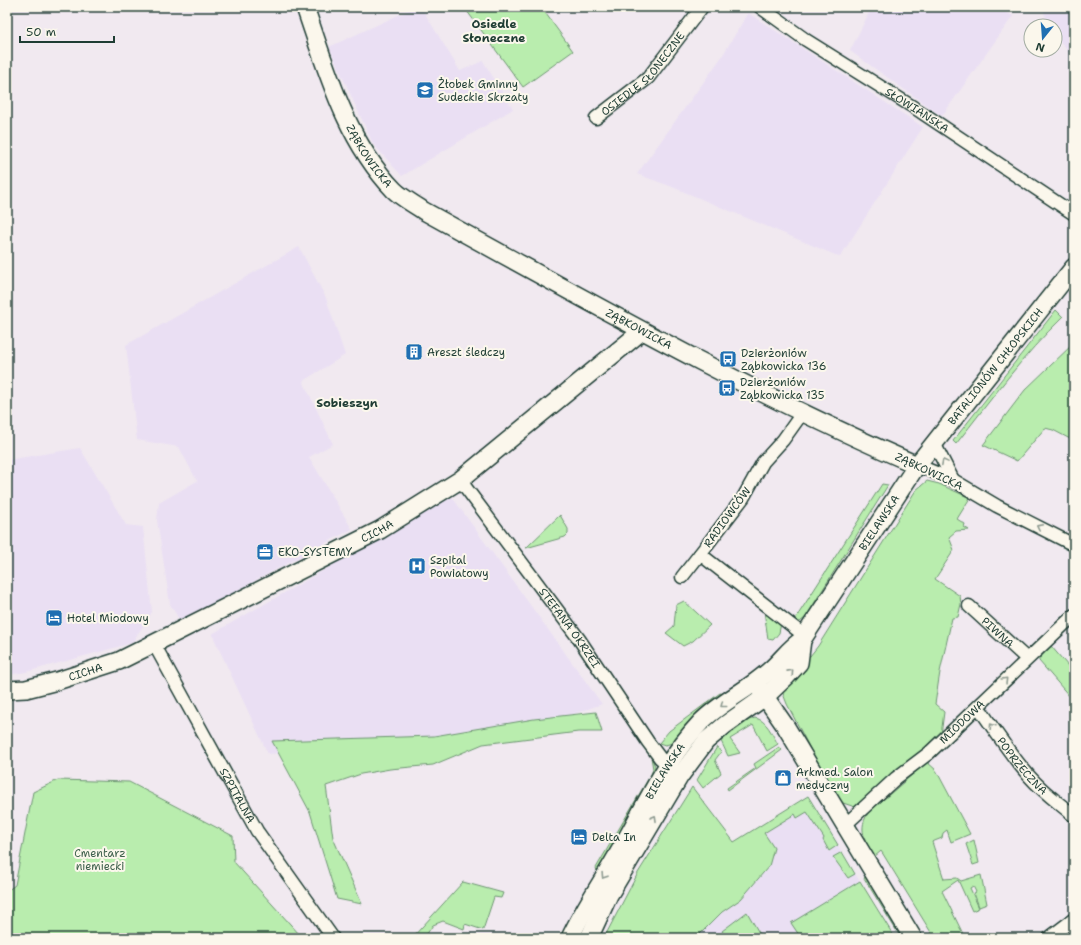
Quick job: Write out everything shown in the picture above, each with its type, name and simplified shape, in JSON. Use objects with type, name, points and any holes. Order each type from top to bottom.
[{"type":"street","name":"ZĄBKOWICKA","points":[[305,7],[339,105],[371,164],[395,191],[424,211],[642,331],[803,412],[917,465],[953,480],[997,506],[1074,545]]},
{"type":"street","name":"OSIEDLE SŁONECZNE","points":[[596,118],[648,78],[702,7]]},
{"type":"street","name":"SŁOWIAŃSKA","points":[[760,7],[806,40],[921,112],[1074,214]]},
{"type":"street","name":"BATALIONÓW CHŁOPSKICH","points":[[917,465],[1074,267]]},
{"type":"street","name":"CICHA","points":[[7,690],[26,689],[90,671],[119,661],[380,530],[460,480],[642,331]]},
{"type":"street","name":"RADIOWCÓW","points":[[803,412],[783,440],[763,462],[743,498],[700,554],[803,638]]},
{"type":"street","points":[[934,443],[953,480]]},
{"type":"street","name":"BIELAWSKA","points":[[570,938],[580,916],[621,862],[674,771],[688,736],[703,721],[769,671],[792,646],[803,638],[917,465]]},
{"type":"street","name":"STEFANA OKRZEI","points":[[460,480],[575,633],[648,742],[674,771]]},
{"type":"street","points":[[682,577],[700,554]]},
{"type":"street","name":"PIWNA","points":[[969,606],[1027,659]]},
{"type":"street","name":"MIODOWA","points":[[845,825],[896,778],[929,753],[1074,615]]},
{"type":"street","name":"BIELAWSKA","points":[[674,771],[725,725],[766,696],[799,663],[803,638]]},
{"type":"street","name":"SZPITALNA","points":[[154,644],[257,831],[333,938]]},
{"type":"street","points":[[755,682],[786,726],[913,938]]},
{"type":"street","name":"POPRZECZNA","points":[[978,708],[1029,777],[1074,816]]},
{"type":"street","name":"BIELAWSKA","points":[[589,938],[621,862]]},
{"type":"street","points":[[1049,938],[1074,919]]},
{"type":"shaded area","name":"Żłobek Gminny Sudeckie Skrzaty","points":[[416,7],[421,7],[460,71],[483,61],[513,109],[402,176],[373,144],[329,47]]},
{"type":"shaded area","points":[[872,7],[997,7],[1013,16],[942,116],[850,51]]},
{"type":"shaded area","points":[[1042,7],[1074,7],[1074,55],[1063,46],[1063,18],[1046,18]]},
{"type":"shaded area","points":[[748,13],[923,127],[840,257],[670,186],[637,174],[721,58]]},
{"type":"shaded area","points":[[299,247],[326,298],[345,355],[303,381],[333,444],[309,457],[352,529],[180,621],[170,604],[157,520],[159,503],[197,481],[179,447],[137,440],[126,345]]},
{"type":"shaded area","points":[[80,448],[126,525],[143,527],[152,612],[132,643],[26,672],[7,675],[7,460]]},
{"type":"shaded area","name":"Szpital Powiatowy","points":[[452,497],[602,704],[568,716],[390,746],[268,754],[212,634]]},
{"type":"shaded area","points":[[808,796],[873,903],[819,938],[621,938],[718,852]]},
{"type":"green space","points":[[464,7],[541,7],[573,51],[523,87]]},
{"type":"green space","points":[[1056,310],[1063,317],[1021,362],[956,444],[953,441]]},
{"type":"green space","points":[[1074,343],[1074,441],[1053,430],[1045,428],[1017,461],[983,445],[1025,390]]},
{"type":"green space","points":[[927,481],[939,484],[970,498],[957,519],[965,524],[964,527],[969,530],[956,531],[949,537],[954,550],[935,579],[960,596],[961,604],[958,617],[952,618],[940,672],[935,704],[944,712],[941,735],[862,805],[855,807],[843,803],[834,791],[820,768],[787,704],[782,691],[818,646],[916,490]]},
{"type":"green space","points":[[882,484],[888,485],[805,618],[800,622],[794,621]]},
{"type":"green space","points":[[560,515],[568,529],[568,534],[565,537],[526,548]]},
{"type":"green space","points":[[684,601],[710,625],[693,641],[683,646],[666,633],[674,626],[676,605]]},
{"type":"green space","points":[[764,611],[781,623],[779,633],[773,640],[768,639]]},
{"type":"green space","points":[[1051,646],[1074,673],[1074,693],[1070,697],[1039,661],[1039,659]]},
{"type":"green space","points":[[720,693],[724,694],[673,743],[665,745],[659,743],[669,731]]},
{"type":"green space","points":[[596,712],[602,732],[578,732],[483,744],[433,765],[390,769],[361,774],[326,786],[333,838],[362,904],[337,899],[310,812],[272,741],[434,736],[534,719]]},
{"type":"green space","points":[[755,718],[759,719],[766,725],[778,744],[767,751],[753,725],[730,739],[740,753],[728,756],[721,741],[749,720]]},
{"type":"green space","points":[[717,747],[721,752],[715,760],[721,773],[703,788],[697,780]]},
{"type":"green space","points":[[779,747],[782,750],[728,790],[727,788],[756,768],[754,764]]},
{"type":"green space","points":[[651,757],[655,766],[653,779],[597,871],[596,868],[651,774],[653,769]]},
{"type":"green space","points":[[927,762],[936,770],[970,834],[951,842],[947,830],[943,833],[942,838],[932,842],[944,879],[957,878],[961,881],[981,875],[987,904],[979,907],[974,893],[976,892],[973,886],[970,888],[979,908],[972,911],[958,880],[942,891],[965,938],[930,938],[932,934],[883,854],[881,851],[874,857],[865,840],[863,824],[869,812]]},
{"type":"green space","name":"Cmentarz niemiecki","points":[[58,780],[129,782],[233,836],[234,862],[300,935],[300,938],[7,938],[7,891],[15,885],[33,792]]},
{"type":"green space","points":[[692,787],[734,842],[808,796],[838,845],[829,851],[823,840],[824,838],[807,812],[797,818],[795,814],[764,833],[774,848],[769,866],[741,899],[722,912],[696,938],[604,938],[638,873]]},
{"type":"green space","points":[[974,840],[979,863],[973,865],[966,844]]},
{"type":"green space","points":[[842,852],[855,874],[848,878],[833,857]]},
{"type":"green space","points":[[866,876],[870,877],[907,938],[901,938],[864,878]]},
{"type":"green space","points":[[860,881],[895,938],[801,938],[791,923]]},
{"type":"green space","points":[[463,882],[503,893],[501,898],[494,897],[483,930],[465,924],[464,929],[443,921],[433,925],[424,938],[412,938]]},
{"type":"green space","points":[[747,912],[762,938],[726,938],[722,931]]},
{"type":"place","name":"Żłobek Gminny Sudeckie Skrzaty","points":[[425,90]]},
{"type":"place","name":"Areszt śledczy","points":[[414,352]]},
{"type":"place","name":"Dzierżoniów Ząbkowicka 136","points":[[728,359]]},
{"type":"place","name":"Dzierżoniów Ząbkowicka 135","points":[[727,388]]},
{"type":"place","name":"EKO-SYSTEMY","points":[[265,552]]},
{"type":"place","name":"Szpital Powiatowy","points":[[417,566]]},
{"type":"place","name":"Hotel Miodowy","points":[[54,618]]},
{"type":"place","name":"Arkmed. Salon medyczny","points":[[783,778]]},
{"type":"place","name":"Delta In","points":[[579,837]]},
{"type":"district","name":"Osiedle Słoneczne","points":[[494,31]]},
{"type":"district","name":"Sobieszyn","points":[[347,403]]}]
